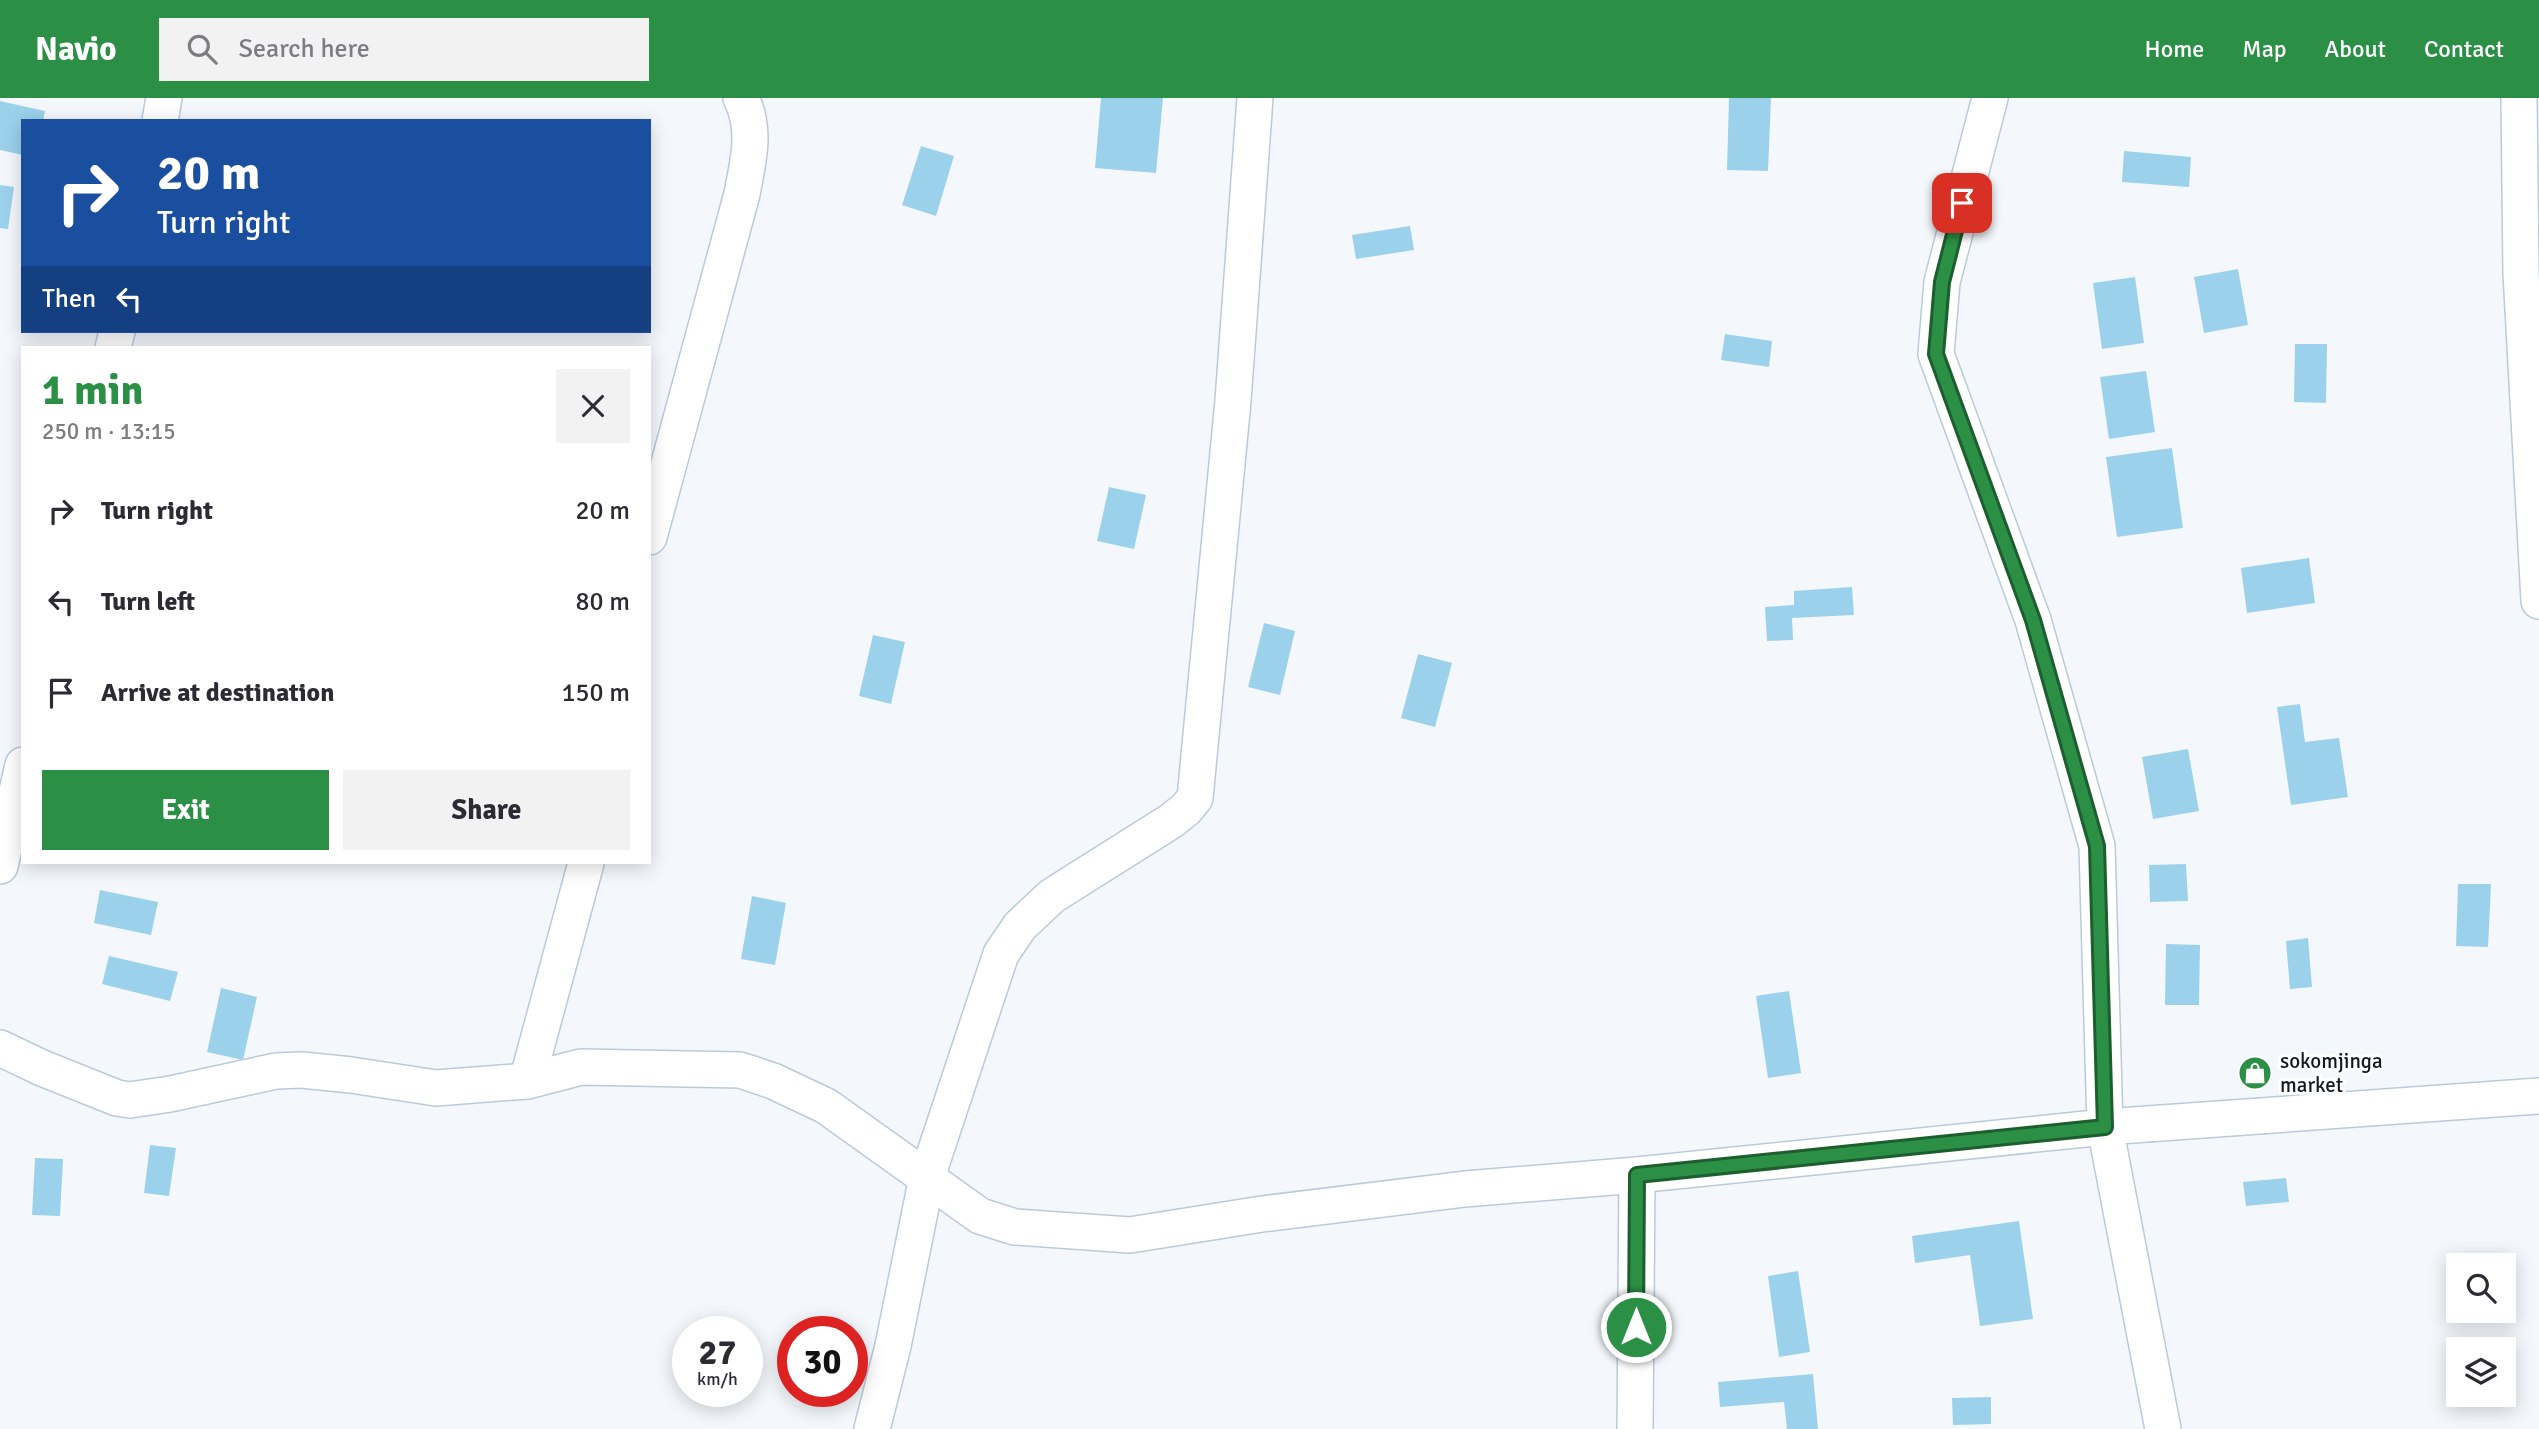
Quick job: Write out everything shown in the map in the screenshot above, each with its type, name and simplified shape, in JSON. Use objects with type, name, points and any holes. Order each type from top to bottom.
[{"type":"street","points":[[160,119],[164,98]]},
{"type":"street","points":[[651,530],[742,194],[751,146],[747,110],[741,98]]},
{"type":"street","points":[[872,1429],[893,1346],[927,1177],[1001,954],[1020,926],[1052,895],[1171,821],[1195,798],[1233,401],[1255,98]]},
{"type":"street","points":[[1990,98],[1942,282],[1936,354],[2033,620],[2097,846],[2105,1127],[2163,1429]]},
{"type":"street","points":[[2519,98],[2530,273],[2539,601]]},
{"type":"street","points":[[0,866],[21,774]]},
{"type":"street","points":[[527,1081],[586,864]]},
{"type":"street","points":[[0,1048],[104,1093],[130,1100],[276,1071],[326,1073],[436,1088],[527,1081],[581,1067],[740,1070],[773,1081],[826,1106],[980,1216],[1015,1227],[1130,1235],[1262,1214],[1451,1191],[1637,1175],[2105,1127],[2539,1096]]},
{"type":"street","points":[[1635,1429],[1637,1175]]},
{"type":"building","points":[[1101,98],[1163,98],[1156,173],[1095,168]]},
{"type":"building","points":[[1729,98],[1771,98],[1768,171],[1727,170]]},
{"type":"building","points":[[0,101],[45,111],[43,119],[21,119],[21,155],[0,150]]},
{"type":"building","points":[[921,146],[954,156],[936,216],[902,205]]},
{"type":"building","points":[[2124,151],[2191,157],[2189,187],[2122,182]]},
{"type":"building","points":[[0,185],[14,187],[8,229],[0,228]]},
{"type":"building","points":[[1410,226],[1414,250],[1356,259],[1352,235]]},
{"type":"building","points":[[2238,269],[2248,325],[2204,333],[2194,277]]},
{"type":"building","points":[[2135,277],[2144,343],[2102,349],[2093,283]]},
{"type":"building","points":[[1725,334],[1772,341],[1769,367],[1721,360]]},
{"type":"building","points":[[2295,344],[2327,344],[2326,403],[2294,402]]},
{"type":"building","points":[[2146,371],[2155,432],[2109,439],[2100,377]]},
{"type":"building","points":[[2172,448],[2183,528],[2117,537],[2106,457]]},
{"type":"building","points":[[1109,487],[1146,495],[1134,549],[1097,541]]},
{"type":"building","points":[[2309,558],[2315,603],[2247,613],[2241,568]]},
{"type":"building","points":[[1852,587],[1854,615],[1792,618],[1793,640],[1767,641],[1765,607],[1794,605],[1794,591]]},
{"type":"building","points":[[1264,623],[1295,631],[1280,695],[1248,687]]},
{"type":"building","points":[[873,635],[905,642],[891,704],[859,696]]},
{"type":"building","points":[[1418,654],[1452,663],[1435,727],[1401,718]]},
{"type":"building","points":[[2300,704],[2305,742],[2339,738],[2348,797],[2291,805],[2277,707]]},
{"type":"building","points":[[2188,749],[2199,811],[2153,819],[2142,757]]},
{"type":"building","points":[[2186,864],[2188,901],[2150,902],[2149,865]]},
{"type":"building","points":[[2458,884],[2491,884],[2488,947],[2456,946]]},
{"type":"building","points":[[100,890],[158,902],[151,935],[94,923]]},
{"type":"building","points":[[752,896],[786,903],[775,965],[741,959]]},
{"type":"building","points":[[2308,938],[2312,987],[2290,989],[2286,941]]},
{"type":"building","points":[[2166,944],[2200,945],[2199,1005],[2165,1005]]},
{"type":"building","points":[[109,956],[178,972],[170,1001],[102,984]]},
{"type":"building","points":[[221,988],[257,997],[243,1060],[207,1052]]},
{"type":"building","points":[[1789,991],[1801,1073],[1768,1078],[1756,996]]},
{"type":"building","points":[[150,1145],[176,1148],[169,1196],[144,1193]]},
{"type":"building","points":[[35,1158],[63,1159],[60,1216],[32,1215]]},
{"type":"building","points":[[2286,1178],[2289,1202],[2246,1206],[2243,1182]]},
{"type":"building","points":[[2019,1221],[2033,1319],[1980,1326],[1970,1255],[1915,1263],[1912,1236]]},
{"type":"building","points":[[1798,1271],[1810,1352],[1779,1357],[1768,1276]]},
{"type":"building","points":[[1813,1374],[1818,1429],[1787,1429],[1784,1402],[1720,1407],[1718,1382]]},
{"type":"building","points":[[1991,1397],[1991,1424],[1953,1425],[1952,1398]]},
{"type":"place","name":"sokomjinga market","points":[[2255,1073]]},
{"type":"route","points":[[1636,1327],[1637,1175],[2105,1127],[2097,846],[2033,620],[1936,354],[1942,282],[1962,203]]}]
